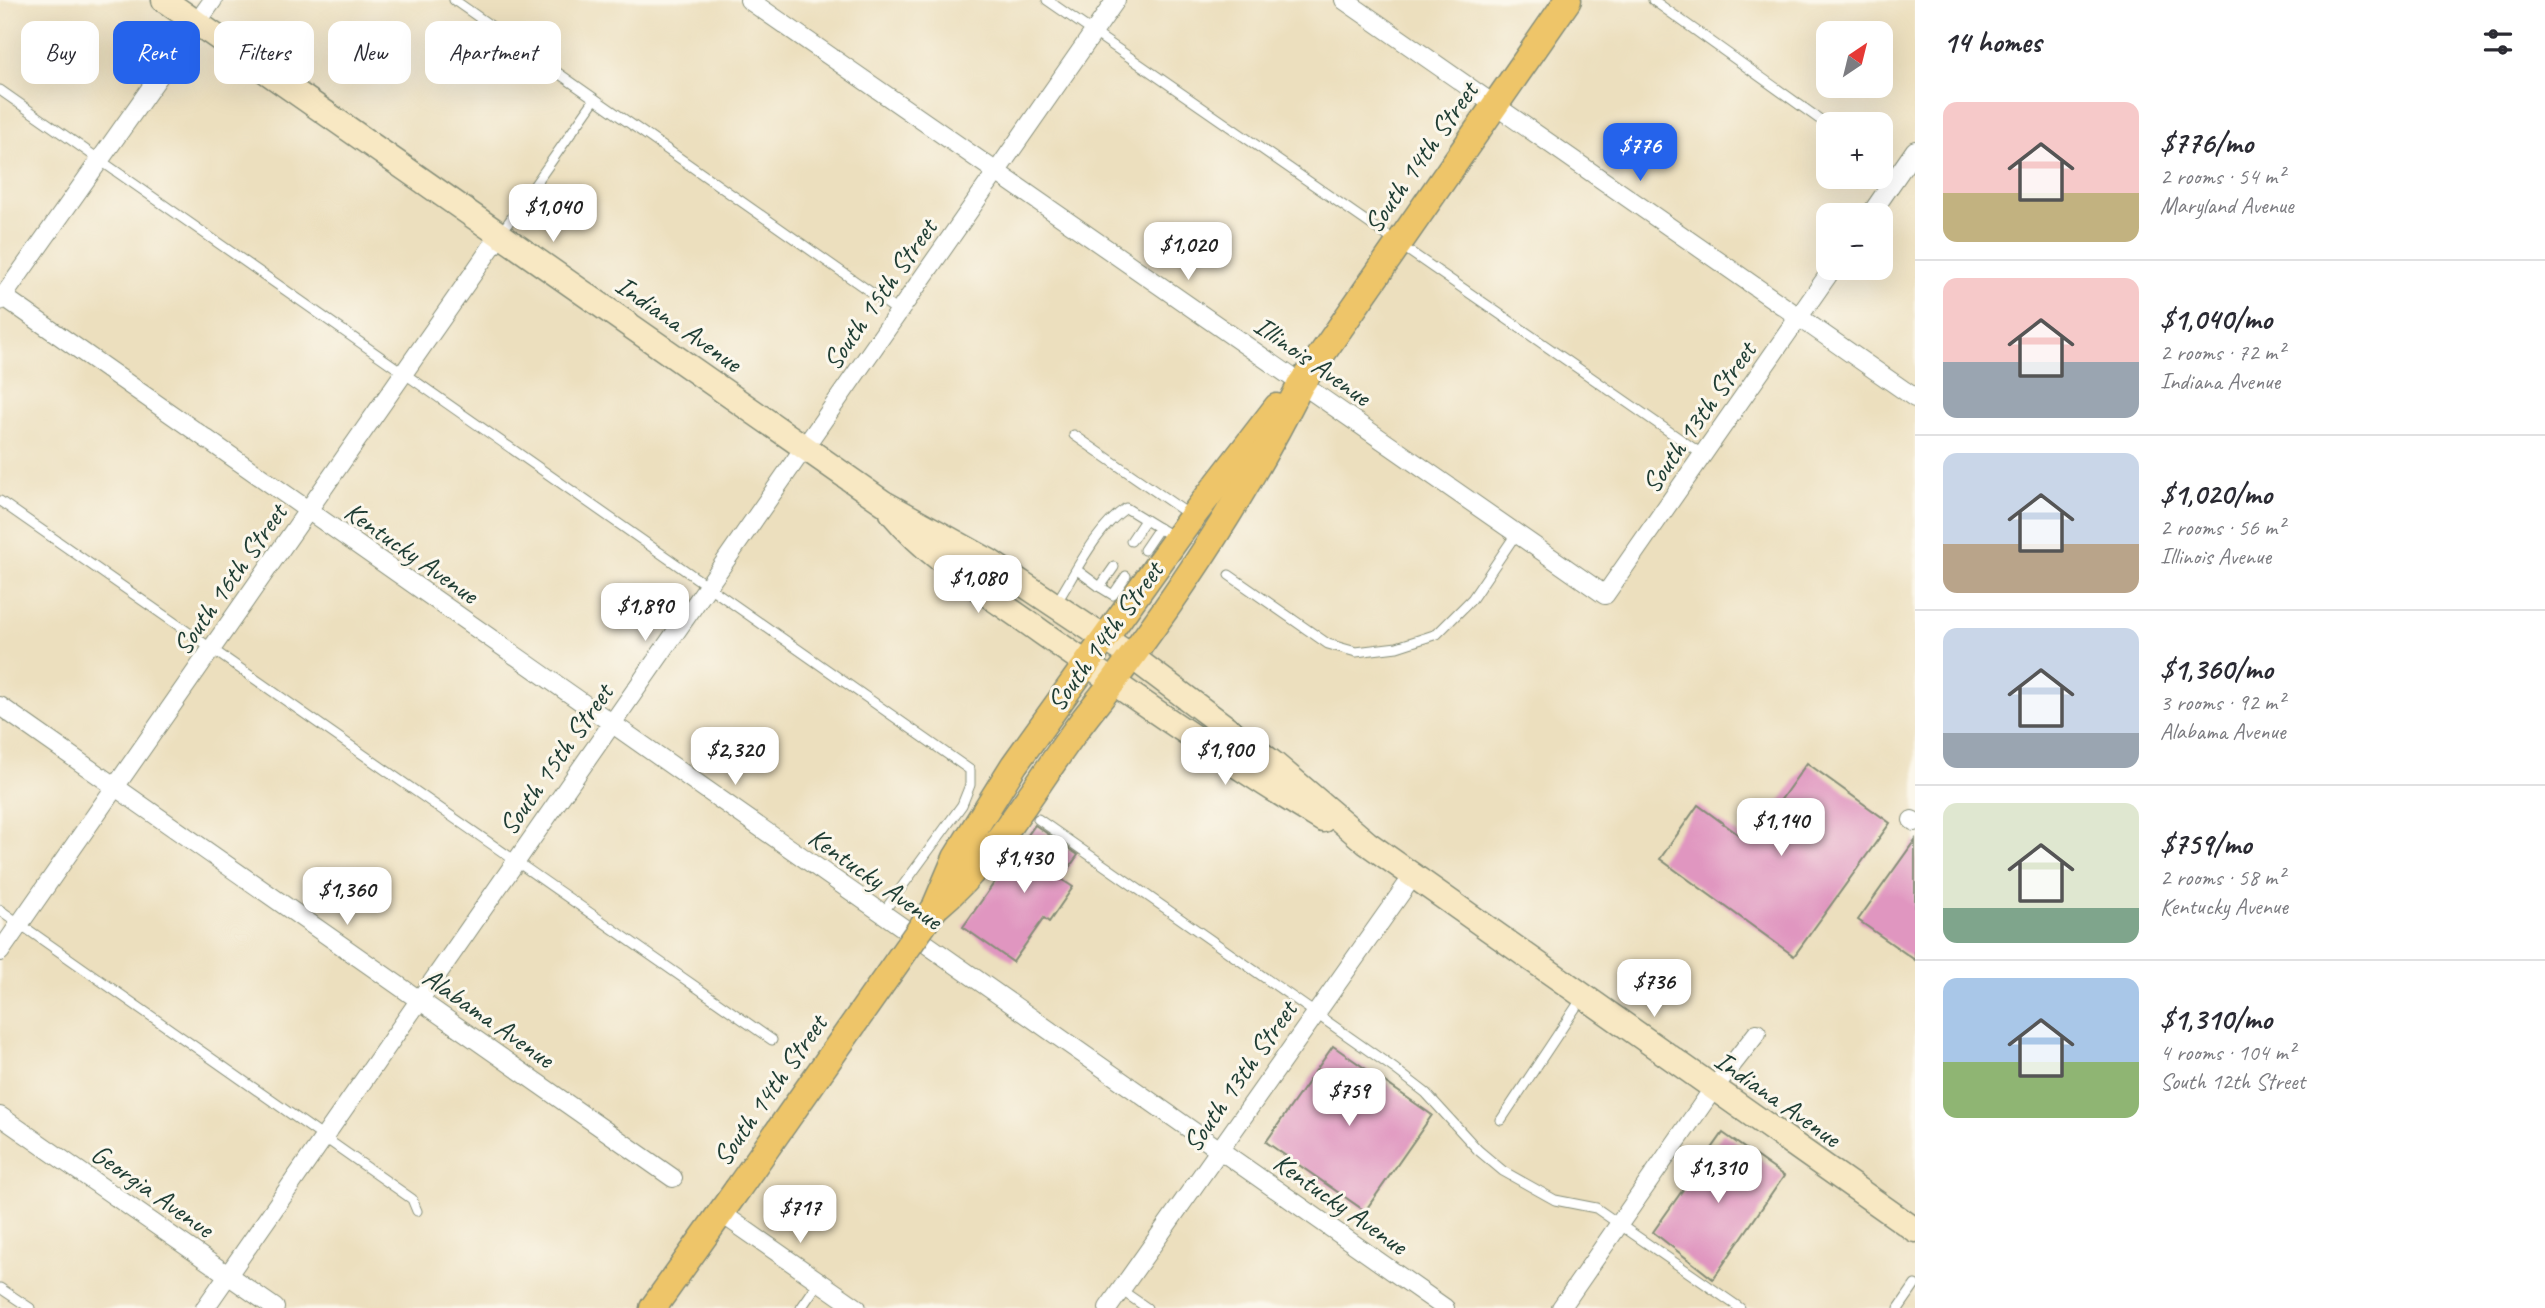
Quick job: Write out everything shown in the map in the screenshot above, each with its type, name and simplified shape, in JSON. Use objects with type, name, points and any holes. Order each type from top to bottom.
[{"type":"main road","name":"Indiana Avenue","points":[[164,0],[193,21]]},
{"type":"main road","name":"South 14th Street","points":[[653,1308],[935,908],[976,869],[1132,656],[1260,462],[1301,384],[1568,0]]},
{"type":"main road","name":"Indiana Avenue","points":[[200,26],[884,503],[979,555],[1132,656],[1273,763],[1367,843],[1915,1230]]},
{"type":"main road","name":"South 14th Street","points":[[935,908],[956,858],[1014,765],[1105,638],[1168,534],[1192,517],[1267,418],[1301,384]]},
{"type":"main road","name":"Indiana Avenue","points":[[884,503],[915,540],[1112,683],[1245,773],[1367,843]]},
{"type":"street","points":[[197,21],[213,0]]},
{"type":"street","name":"Illinois Avenue","points":[[749,0],[1605,596]]},
{"type":"street","name":"South 15th Street","points":[[205,1308],[1116,0]]},
{"type":"street","points":[[1344,0],[1915,398]]},
{"type":"street","points":[[1,297],[153,84]]},
{"type":"street","points":[[1878,203],[1915,150]]},
{"type":"street","name":"South 16th Street","points":[[0,952],[500,235]]},
{"type":"street","name":"South 13th Street","points":[[1605,596],[1825,280]]},
{"type":"street","name":"Kentucky Avenue","points":[[1,297],[1445,1308]]},
{"type":"street","name":"Alabama Avenue","points":[[0,706],[673,1178]]},
{"type":"street","name":"South 13th Street","points":[[1108,1308],[1413,876]]},
{"type":"street","points":[[1561,1308],[1713,1089],[1757,1033]]},
{"type":"street","name":"Georgia Avenue","points":[[0,1116],[275,1308]]},
{"type":"street","points":[[721,1213],[857,1308]]},
{"type":"lane","points":[[454,0],[899,312]]},
{"type":"lane","points":[[1047,0],[1703,455]]},
{"type":"lane","points":[[1653,0],[1816,117]]},
{"type":"lane","points":[[0,90],[970,770],[970,785],[962,805],[882,914]]},
{"type":"lane","points":[[500,235],[595,99]]},
{"type":"lane","points":[[1893,173],[1897,176]]},
{"type":"lane","points":[[1074,435],[1192,517]]},
{"type":"lane","points":[[0,501],[772,1040]]},
{"type":"lane","points":[[1055,605],[1116,514],[1126,508],[1168,534],[1144,550]]},
{"type":"lane","points":[[1131,541],[1145,520]]},
{"type":"lane","points":[[1229,575],[1328,644],[1356,652],[1397,647],[1437,634],[1472,599],[1516,534]]},
{"type":"lane","points":[[1100,587],[1114,567]]},
{"type":"lane","points":[[1077,570],[1113,595],[1126,576]]},
{"type":"lane","points":[[1038,819],[1317,1013],[1426,1093],[1478,1150],[1503,1171],[1555,1200],[1593,1206],[1621,1222],[1740,1308]]},
{"type":"lane","points":[[0,910],[412,1199],[417,1211]]},
{"type":"lane","points":[[1501,1119],[1583,997]]},
{"type":"lane","points":[[801,1308],[819,1282]]},
{"type":"lane","points":[[1899,1308],[1915,1284]]},
{"type":"lane","points":[[0,1287],[30,1308]]},
{"type":"lane","points":[[1121,1290],[1147,1308]]},
{"type":"building","points":[[1807,763],[1890,823],[1794,956],[1660,859],[1698,805],[1750,843]]},
{"type":"building","points":[[1035,825],[1078,855],[1061,879],[1073,887],[1049,922],[1044,918],[1013,962],[963,927]]},
{"type":"building","points":[[1915,840],[1915,960],[1858,920]]},
{"type":"building","points":[[1333,1046],[1432,1115],[1365,1211],[1266,1142]]},
{"type":"building","points":[[1723,1133],[1784,1176],[1713,1279],[1653,1232]]}]
